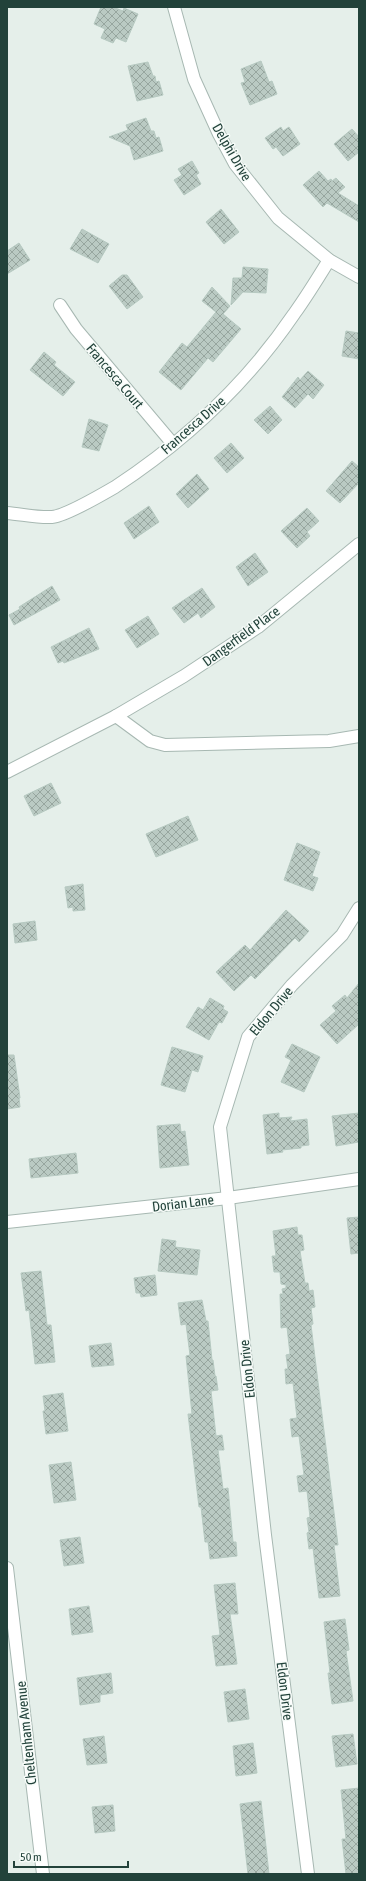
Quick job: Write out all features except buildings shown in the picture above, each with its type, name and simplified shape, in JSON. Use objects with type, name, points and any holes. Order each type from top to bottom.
[{"type":"street","name":"Delphi Drive","points":[[174,7],[194,78],[235,164],[278,218],[329,260],[359,277]]},
{"type":"street","name":"Francesca Drive","points":[[7,513],[53,517],[98,497],[173,444],[215,408],[267,350],[294,314],[329,260]]},
{"type":"street","name":"Francesca Court","points":[[60,305],[76,329],[173,444]]},
{"type":"street","name":"Dangerfield Place","points":[[7,772],[116,716],[184,676],[258,627],[359,544]]},
{"type":"street","points":[[116,716],[150,741],[165,745],[329,741],[359,736]]},
{"type":"street","name":"Eldon Drive","points":[[308,1874],[265,1535],[220,1127],[248,1037],[292,985],[342,935],[359,908]]},
{"type":"street","name":"Dorian Lane","points":[[7,1222],[228,1198],[359,1179]]},
{"type":"street","name":"Cheltenham Avenue","points":[[7,1568],[43,1874]]}]
